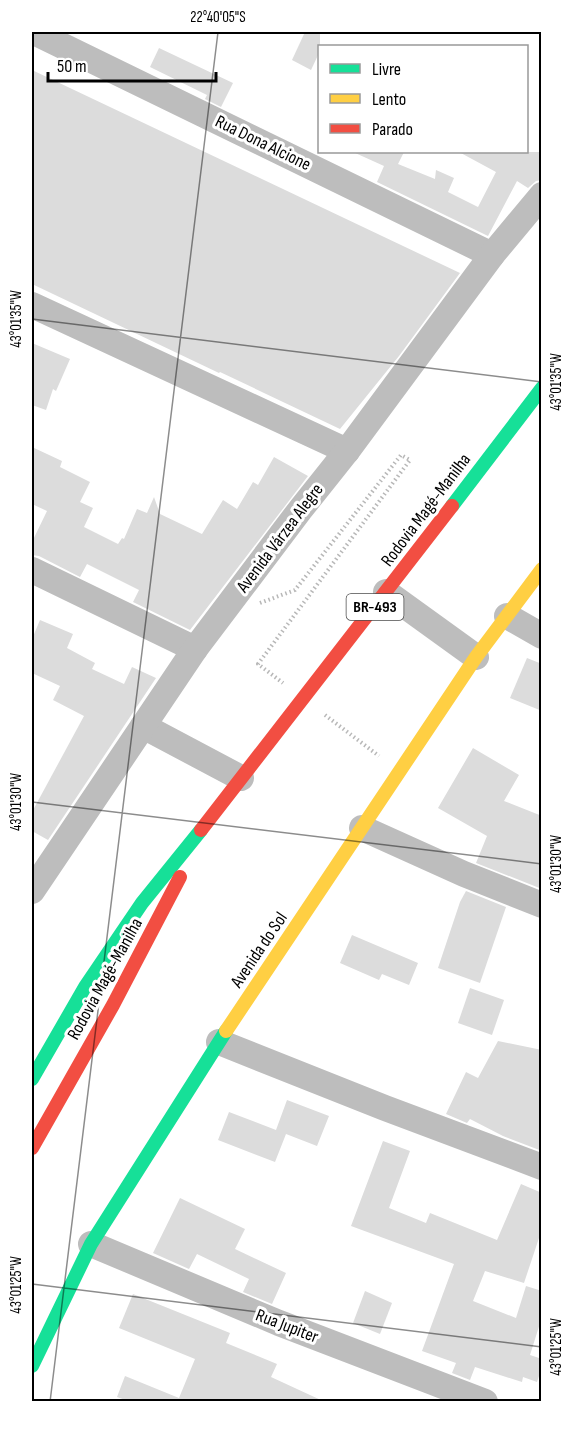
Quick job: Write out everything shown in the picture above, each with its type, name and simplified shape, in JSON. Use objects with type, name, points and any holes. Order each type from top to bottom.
[{"type":"main road","name":"Rodovia Magé-Manilha","points":[[32,1080],[85,987],[142,903],[387,592],[542,388]]},
{"type":"main road","name":"Avenida do Sol","points":[[32,1366],[91,1244],[219,1042],[476,657],[542,569]]},
{"type":"main road","name":"Rodovia Magé-Manilha","points":[[32,1148],[113,1005],[206,824]]},
{"type":"street","name":"Rua Dona Alcione","points":[[34,32],[492,255]]},
{"type":"street","name":"Avenida Várzea Alegre","points":[[32,891],[41,856],[143,726],[195,649],[347,451],[492,255],[542,195]]},
{"type":"street","points":[[32,304],[347,451]]},
{"type":"street","points":[[32,570],[195,649]]},
{"type":"street","points":[[387,592],[476,657]]},
{"type":"street","points":[[507,616],[542,636]]},
{"type":"street","points":[[143,726],[241,778]]},
{"type":"street","points":[[362,828],[464,874],[542,905]]},
{"type":"street","points":[[219,1042],[542,1167]]},
{"type":"street","name":"Rua Jupiter","points":[[91,1244],[268,1318],[485,1401]]},
{"type":"building","points":[[305,32],[320,32],[318,55],[311,70],[292,60]]},
{"type":"building","points":[[159,48],[233,83],[221,107],[205,99],[207,95],[150,67]]},
{"type":"building","points":[[32,70],[460,273],[399,356],[340,429],[219,373],[32,284]]},
{"type":"building","points":[[542,152],[542,180],[536,181],[528,188],[517,181],[488,236],[377,182],[384,166],[355,153],[404,153],[398,164],[435,179],[436,170],[454,178],[448,192],[478,207],[496,172],[461,153]]},
{"type":"building","points":[[32,343],[70,359],[56,391],[53,389],[46,410],[32,405]]},
{"type":"building","points":[[32,447],[62,461],[60,467],[90,482],[80,502],[93,508],[84,527],[118,544],[122,538],[124,539],[137,509],[147,513],[154,497],[160,514],[202,534],[223,500],[237,509],[253,482],[258,485],[274,457],[308,476],[190,630],[133,602],[139,590],[87,564],[80,577],[39,556],[32,555],[32,542],[47,511],[32,504]]},
{"type":"building","points":[[40,620],[73,634],[67,648],[95,663],[92,669],[124,684],[132,667],[156,678],[48,840],[32,831],[32,812],[84,716],[53,700],[60,686],[32,673],[32,639]]},
{"type":"building","points":[[527,658],[542,664],[542,711],[510,698]]},
{"type":"building","points":[[473,748],[519,775],[504,801],[542,816],[542,889],[476,863],[487,836],[438,808]]},
{"type":"building","points":[[466,891],[506,907],[480,983],[438,968],[460,902]]},
{"type":"building","points":[[352,935],[418,963],[409,985],[382,974],[379,980],[340,963]]},
{"type":"building","points":[[470,988],[504,1000],[492,1035],[458,1023]]},
{"type":"building","points":[[498,1041],[542,1050],[542,1151],[503,1136],[470,1119],[467,1123],[446,1114],[466,1072],[478,1078]]},
{"type":"building","points":[[287,1100],[329,1116],[317,1146],[286,1134],[275,1162],[218,1140],[229,1112],[276,1130]]},
{"type":"building","points":[[383,1141],[410,1151],[389,1208],[426,1223],[430,1213],[497,1240],[521,1184],[542,1193],[542,1229],[524,1283],[485,1271],[473,1301],[516,1318],[526,1286],[542,1291],[542,1317],[530,1355],[542,1359],[537,1382],[523,1377],[522,1382],[475,1367],[470,1380],[452,1373],[456,1363],[422,1351],[454,1264],[351,1226]]},
{"type":"building","points":[[180,1198],[245,1229],[235,1249],[286,1273],[272,1304],[243,1292],[249,1279],[197,1254],[189,1269],[153,1253]]},
{"type":"building","points":[[365,1291],[392,1303],[380,1334],[353,1323]]},
{"type":"building","points":[[133,1294],[230,1333],[226,1343],[277,1364],[271,1377],[323,1401],[128,1401],[117,1397],[125,1376],[179,1398],[195,1359],[119,1328]]},
{"type":"traffic: fast","points":[[452,506],[542,388]]},
{"type":"traffic: fast","points":[[32,1079],[85,987],[142,903],[201,830]]},
{"type":"traffic: fast","points":[[32,1366],[91,1244],[226,1031]]},
{"type":"traffic: slow","points":[[226,1031],[476,657],[542,569]]},
{"type":"traffic: jam","points":[[201,830],[452,506]]},
{"type":"traffic: jam","points":[[32,1148],[113,1005],[180,877]]}]
